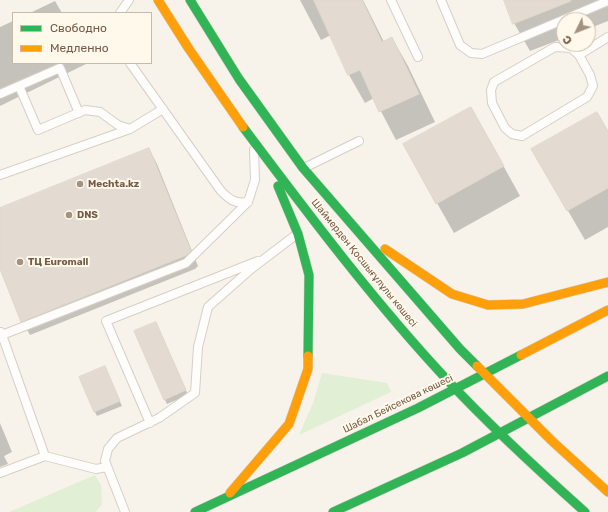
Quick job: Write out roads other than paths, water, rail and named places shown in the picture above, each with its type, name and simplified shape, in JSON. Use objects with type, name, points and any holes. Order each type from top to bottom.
[{"type":"main road","name":"Шаймерден Қосшығұлұлы көшесі","points":[[158,0],[185,47],[268,160],[358,277],[431,363],[525,459],[585,512]]},
{"type":"main road","name":"Шаймерден Қосшығұлұлы көшесі","points":[[190,0],[239,79],[303,168],[360,231],[460,349],[608,492]]},
{"type":"main road","points":[[226,498],[289,424],[308,369],[310,275],[298,234],[268,160]]},
{"type":"main road","points":[[360,231],[452,294],[488,305],[523,304],[608,282]]},
{"type":"main road","name":"Шабал Бейсекова көшесі","points":[[195,512],[485,374],[608,310]]},
{"type":"main road","points":[[333,512],[462,453],[608,376]]},
{"type":"lane","points":[[121,12],[129,0]]},
{"type":"lane","points":[[391,0],[418,57]]},
{"type":"lane","points":[[441,0],[460,45],[471,53],[482,54],[608,1]]},
{"type":"lane","points":[[579,55],[608,37]]},
{"type":"lane","points":[[555,47],[571,48],[579,55],[590,75],[593,86],[587,97],[522,136],[512,134],[505,128],[492,103],[491,90],[494,82],[555,47]]},
{"type":"lane","points":[[131,64],[221,191],[228,199],[238,204],[248,202]]},
{"type":"lane","points":[[0,94],[60,68],[79,113]]},
{"type":"lane","points":[[19,86],[38,130],[85,110],[100,112],[118,125],[130,129]]},
{"type":"lane","points":[[0,175],[130,129],[163,109]]},
{"type":"lane","points":[[45,456],[1,333],[186,263],[248,202],[255,180],[254,141]]},
{"type":"lane","points":[[303,168],[359,142]]},
{"type":"lane","points":[[125,512],[105,461],[108,449],[117,438],[150,423],[195,393],[198,347],[208,308],[267,257],[298,234]]},
{"type":"lane","points":[[150,423],[106,321],[267,257]]},
{"type":"lane","points":[[0,473],[45,456],[96,469],[107,467]]},
{"type":"place","name":"Mechta.kz","points":[[80,184]]},
{"type":"place","name":"DNS","points":[[69,215]]},
{"type":"place","name":"ТЦ Euromall","points":[[20,262]]}]
